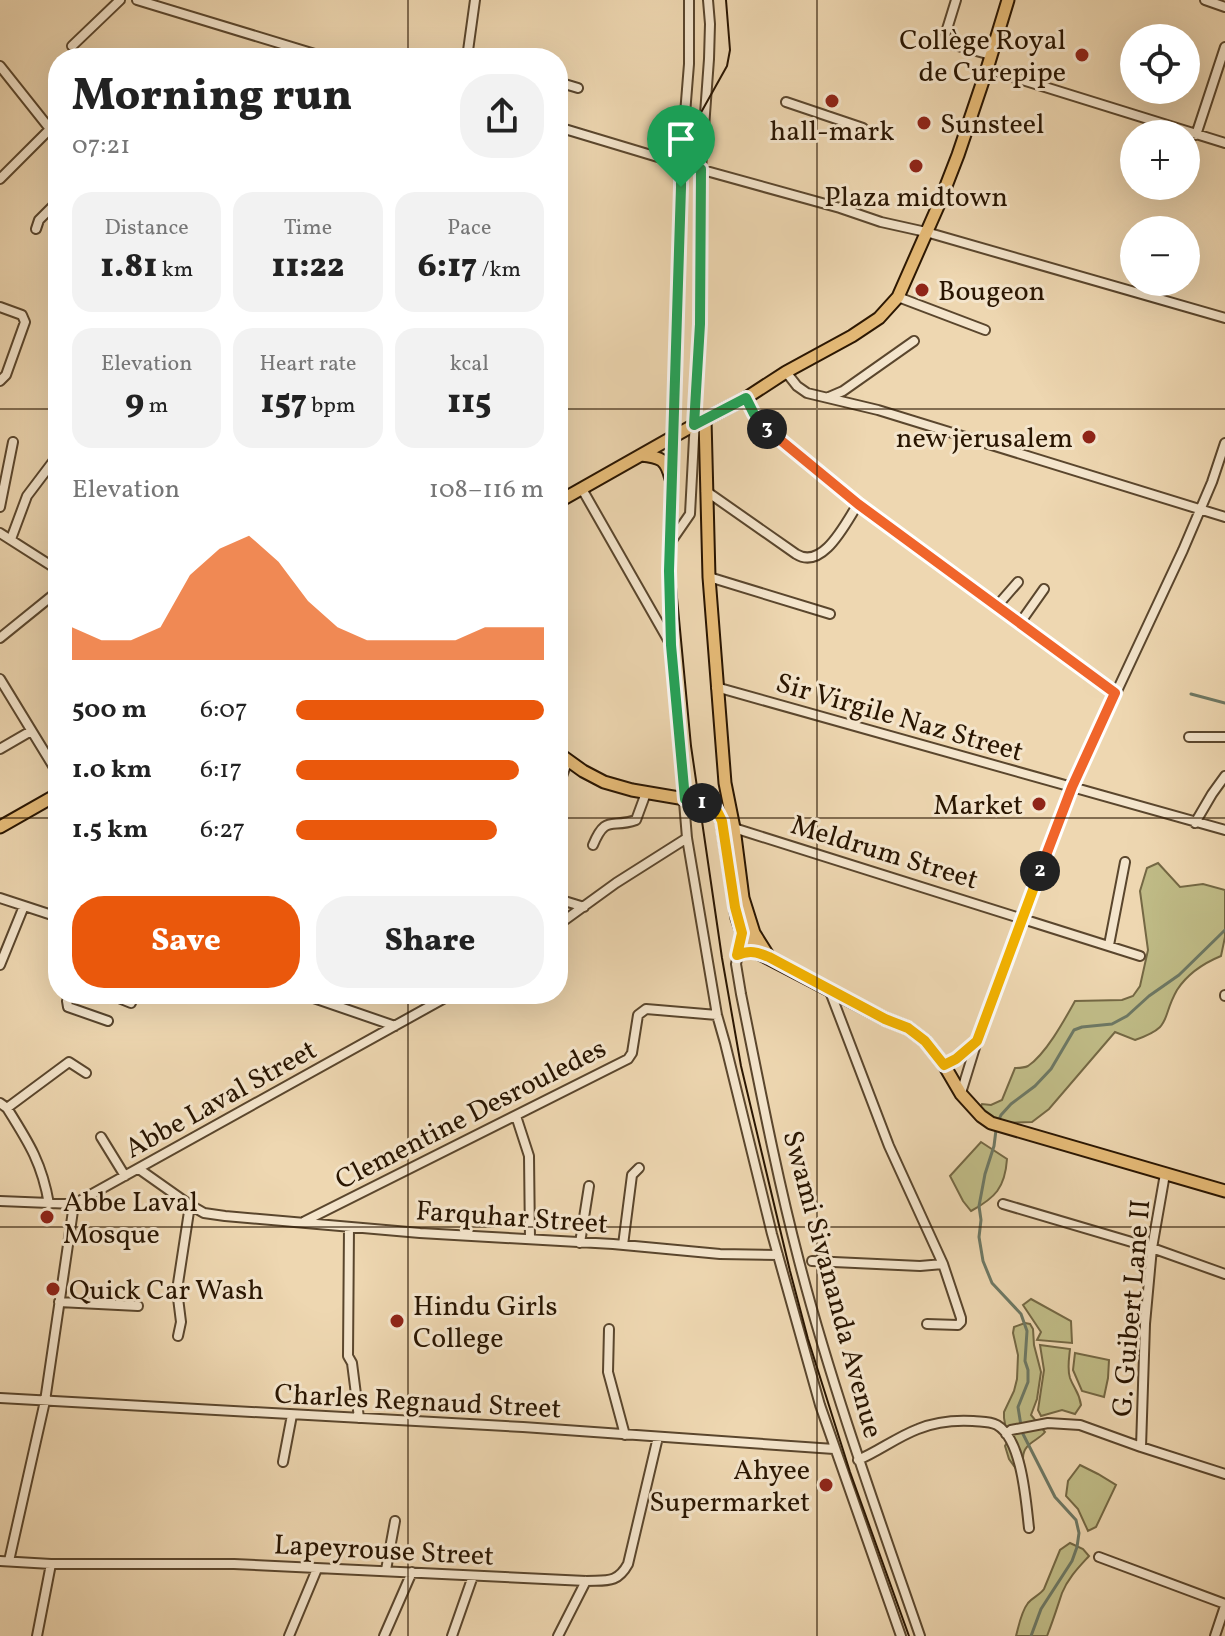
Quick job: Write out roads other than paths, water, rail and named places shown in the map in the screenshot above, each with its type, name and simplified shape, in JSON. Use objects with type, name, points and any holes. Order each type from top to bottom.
[{"type":"main road","points":[[568,497],[865,328],[898,297],[958,155],[1008,0]]},
{"type":"main road","points":[[699,422],[725,783],[743,898],[754,933],[769,957]]},
{"type":"main road","points":[[640,455],[654,456],[664,462],[671,479]]},
{"type":"main road","points":[[568,760],[604,782],[715,807],[722,821],[742,933],[756,952],[908,1028],[925,1041],[961,1094],[991,1123],[1225,1191]]},
{"type":"main road","points":[[0,827],[48,800]]},
{"type":"street","points":[[72,46],[120,0]]},
{"type":"street","points":[[137,0],[164,4],[298,48]]},
{"type":"street","points":[[469,48],[475,0]]},
{"type":"street","points":[[689,0],[670,543],[671,645],[687,838],[717,1015],[778,1255],[834,1449],[901,1636]]},
{"type":"street","points":[[670,543],[690,514],[699,422],[701,169],[709,59],[708,0]]},
{"type":"street","points":[[956,0],[943,42],[991,55]]},
{"type":"street","points":[[1205,0],[1225,7]]},
{"type":"street","points":[[1200,123],[1225,47]]},
{"type":"street","points":[[0,66],[48,126]]},
{"type":"street","points":[[987,69],[1148,120]]},
{"type":"street","points":[[568,85],[578,88]]},
{"type":"street","points":[[786,102],[863,128]]},
{"type":"street","points":[[568,130],[1225,318]]},
{"type":"street","points":[[0,179],[48,131]]},
{"type":"street","points":[[1200,136],[1225,143]]},
{"type":"street","points":[[36,229],[39,220],[48,211]]},
{"type":"street","points":[[898,297],[985,330]]},
{"type":"street","points":[[0,307],[25,318],[6,375],[0,381]]},
{"type":"street","points":[[828,398],[843,391],[914,341]]},
{"type":"street","points":[[786,372],[807,393],[878,410],[1225,517]]},
{"type":"street","points":[[746,398],[764,427],[858,504],[1115,693]]},
{"type":"street","points":[[0,507],[13,442]]},
{"type":"street","points":[[961,1094],[977,1041],[1072,787],[1201,509],[1225,443]]},
{"type":"street","points":[[11,539],[27,496],[48,468]]},
{"type":"street","points":[[582,489],[671,645]]},
{"type":"street","points":[[706,491],[802,558],[808,559],[827,550],[858,504]]},
{"type":"street","points":[[0,533],[48,563]]},
{"type":"street","points":[[709,577],[830,614]]},
{"type":"street","points":[[997,606],[1018,582]]},
{"type":"street","points":[[1020,623],[1044,589]]},
{"type":"street","points":[[1,636],[48,599]]},
{"type":"street","points":[[0,679],[48,758]]},
{"type":"street","name":"Sir Virgile Naz Street","points":[[716,687],[1225,830]]},
{"type":"street","points":[[0,749],[31,731]]},
{"type":"street","points":[[1189,737],[1225,737]]},
{"type":"street","points":[[1195,823],[1225,776]]},
{"type":"street","points":[[593,845],[604,826],[636,820],[646,793]]},
{"type":"street","name":"Meldrum Street","points":[[734,828],[1140,956]]},
{"type":"street","points":[[568,918],[687,838]]},
{"type":"street","points":[[1109,945],[1125,862]]},
{"type":"street","points":[[0,898],[48,914]]},
{"type":"street","name":"Swami Sivananda Avenue","points":[[743,898],[744,920],[736,964],[792,1233],[858,1460],[920,1636]]},
{"type":"street","points":[[568,902],[584,907]]},
{"type":"street","points":[[0,965],[24,906]]},
{"type":"street","points":[[737,955],[756,952]]},
{"type":"street","points":[[828,988],[884,1134],[943,1264],[961,1322],[958,1325],[927,1324]]},
{"type":"street","points":[[68,1004],[68,1007],[108,1021]]},
{"type":"street","points":[[331,1004],[395,1026]]},
{"type":"street","name":"Abbe Laval Street","points":[[0,1201],[74,1204],[434,1004]]},
{"type":"street","name":"Clementine Desrouledes","points":[[304,1221],[628,1059],[641,1011],[717,1015]]},
{"type":"street","points":[[944,1065],[977,1041]]},
{"type":"street","points":[[49,1204],[39,1164],[4,1105],[69,1062],[86,1073]]},
{"type":"street","points":[[516,1116],[529,1156],[530,1239]]},
{"type":"street","points":[[101,1137],[125,1176]]},
{"type":"street","points":[[623,1245],[632,1175],[639,1168]]},
{"type":"street","name":"Farquhar Street","points":[[139,1169],[204,1213],[349,1227],[720,1254],[778,1255]]},
{"type":"street","name":"G. Guibert Lane II","points":[[1141,1447],[1145,1324],[1152,1248],[1165,1174]]},
{"type":"street","points":[[580,1243],[589,1186]]},
{"type":"street","points":[[4,1561],[45,1401],[74,1204]]},
{"type":"street","points":[[1003,1204],[1152,1248],[1225,1274]]},
{"type":"street","points":[[178,1336],[181,1322],[177,1280],[190,1205]]},
{"type":"street","points":[[349,1227],[348,1356],[352,1363],[359,1418]]},
{"type":"street","points":[[812,1261],[920,1266],[943,1264]]},
{"type":"street","points":[[59,1302],[138,1306]]},
{"type":"street","points":[[609,1329],[608,1372],[625,1435]]},
{"type":"street","name":"Charles Regnaud Street","points":[[0,1398],[523,1427],[834,1449]]},
{"type":"street","points":[[283,1462],[292,1415]]},
{"type":"street","points":[[858,1460],[919,1428],[962,1420],[999,1426],[1008,1432],[1013,1445],[1023,1480],[1029,1528]]},
{"type":"street","points":[[1008,1432],[1048,1423],[1080,1425],[1225,1474]]},
{"type":"street","name":"Lapeyrouse Street","points":[[4,1561],[234,1564],[613,1580],[619,1578],[628,1564],[658,1437]]},
{"type":"street","points":[[386,1570],[395,1521]]},
{"type":"street","points":[[1099,1557],[1225,1605],[1215,1636]]},
{"type":"street","points":[[37,1636],[51,1564]]},
{"type":"street","points":[[289,1636],[317,1569]]},
{"type":"street","points":[[384,1636],[412,1572]]},
{"type":"street","points":[[452,1636],[473,1576]]},
{"type":"street","points":[[558,1636],[586,1581]]},
{"type":"waterway","points":[[1191,694],[1225,703]]},
{"type":"waterway","points":[[998,1122],[1011,1104],[1051,1069],[1074,1030],[1112,1024],[1127,1016],[1179,975],[1225,930]]},
{"type":"waterway","points":[[996,1130],[979,1206],[983,1261],[992,1283],[1021,1314],[1027,1331],[1025,1361],[1028,1382],[1018,1407],[1022,1432],[1055,1497],[1076,1520],[1079,1533],[1072,1561],[1041,1609],[1031,1636]]},
{"type":"tram line","points":[[726,0],[730,50],[727,66],[694,125],[686,158],[674,526],[676,587],[691,746],[741,1066],[790,1271],[850,1472],[909,1636]]},
{"type":"place","name":"Collège Royal de Curepipe","points":[[1082,55]]},
{"type":"place","name":"hall-mark","points":[[832,101]]},
{"type":"place","name":"Sunsteel","points":[[924,123]]},
{"type":"place","name":"Plaza midtown","points":[[916,166]]},
{"type":"place","name":"Bougeon","points":[[922,290]]},
{"type":"place","name":"new jerusalem","points":[[1089,437]]},
{"type":"place","name":"Market","points":[[1039,804]]},
{"type":"place","name":"Abbe Laval Mosque","points":[[47,1217]]},
{"type":"place","name":"Quick Car Wash","points":[[53,1289]]},
{"type":"place","name":"Hindu Girls College","points":[[397,1321]]},
{"type":"place","name":"Ahyee Supermarket","points":[[826,1485]]}]
